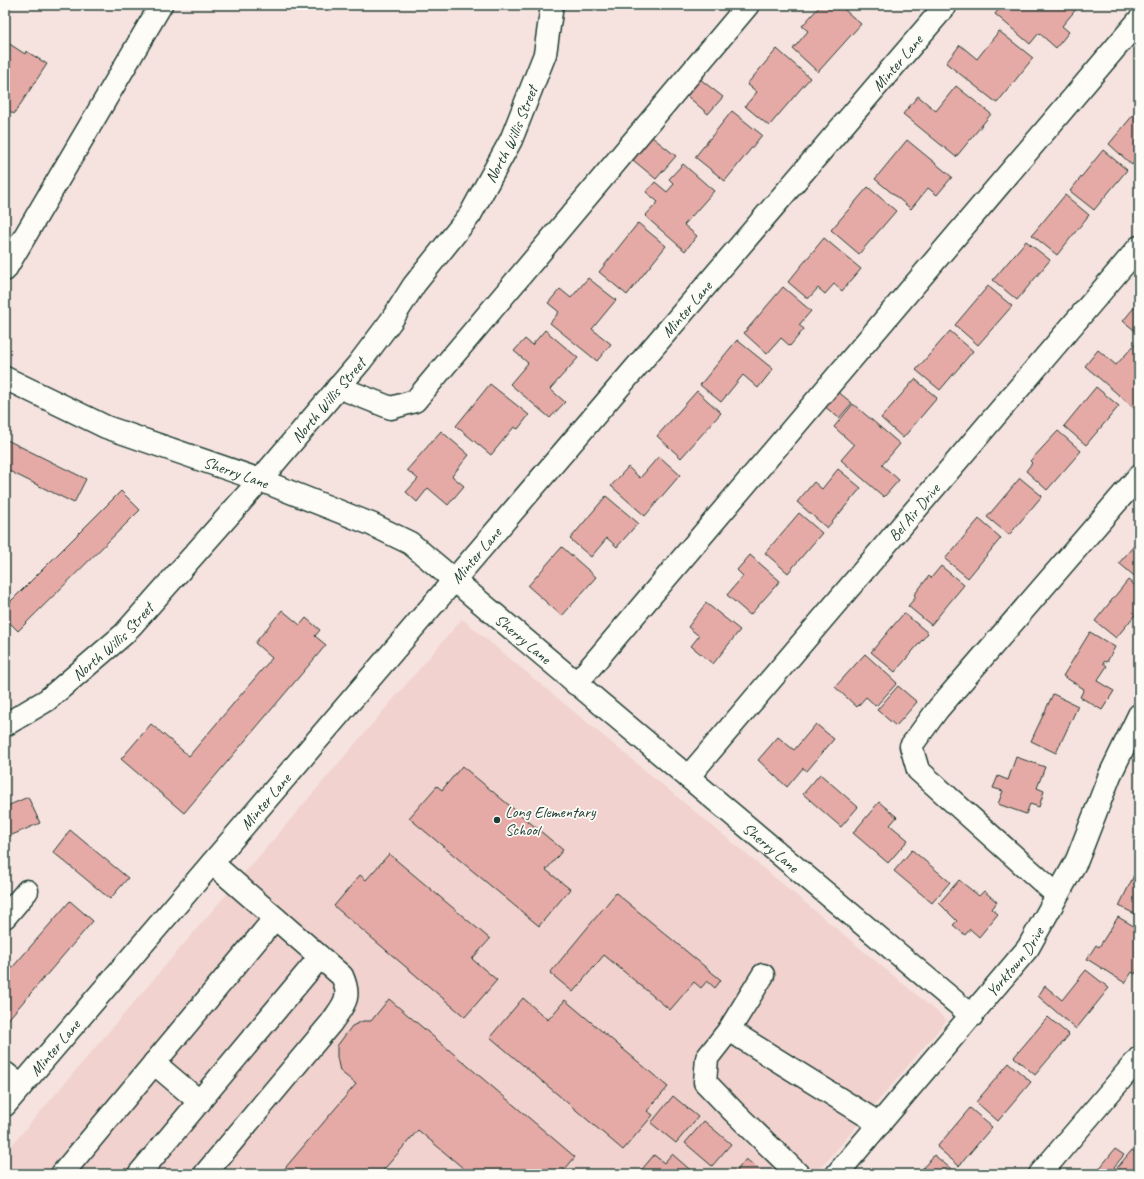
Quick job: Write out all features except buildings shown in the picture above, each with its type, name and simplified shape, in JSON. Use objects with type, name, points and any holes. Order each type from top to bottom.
[{"type":"street","points":[[5,270],[161,5]]},
{"type":"street","name":"North Willis Street","points":[[5,725],[48,700],[124,634],[260,480],[391,321],[414,285],[470,215],[511,140],[545,54],[552,5]]},
{"type":"street","points":[[338,387],[392,408],[414,401],[748,5]]},
{"type":"street","name":"Minter Lane","points":[[5,1105],[13,1080],[212,863],[454,582],[946,5]]},
{"type":"street","points":[[576,684],[1139,20]]},
{"type":"street","name":"Bel Air Drive","points":[[688,777],[1139,247]]},
{"type":"street","name":"Sherry Lane","points":[[5,378],[106,428],[260,480],[371,524],[410,543],[454,582],[972,1016]]},
{"type":"street","points":[[1058,895],[918,770],[911,746],[938,709],[1139,476]]},
{"type":"street","name":"Yorktown Drive","points":[[837,1174],[1028,948],[1078,860],[1110,775],[1136,729]]},
{"type":"street","points":[[205,1174],[331,1023],[344,1003],[348,989],[342,976],[212,863]]},
{"type":"street","points":[[5,918],[27,891]]},
{"type":"street","points":[[62,1174],[275,918]]},
{"type":"street","points":[[139,1174],[320,957]]},
{"type":"street","points":[[763,975],[730,1030],[707,1058],[706,1082],[733,1111],[798,1174]]},
{"type":"street","points":[[730,1030],[880,1124]]},
{"type":"street","points":[[1040,1174],[1139,1058]]},
{"type":"street","points":[[154,1063],[200,1102]]},
{"type":"shaded area","name":"Long Elementary School","points":[[462,619],[947,1020],[816,1174],[5,1174],[5,1153]]},
{"type":"place","name":"Long Elementary School","points":[[497,820]]}]
